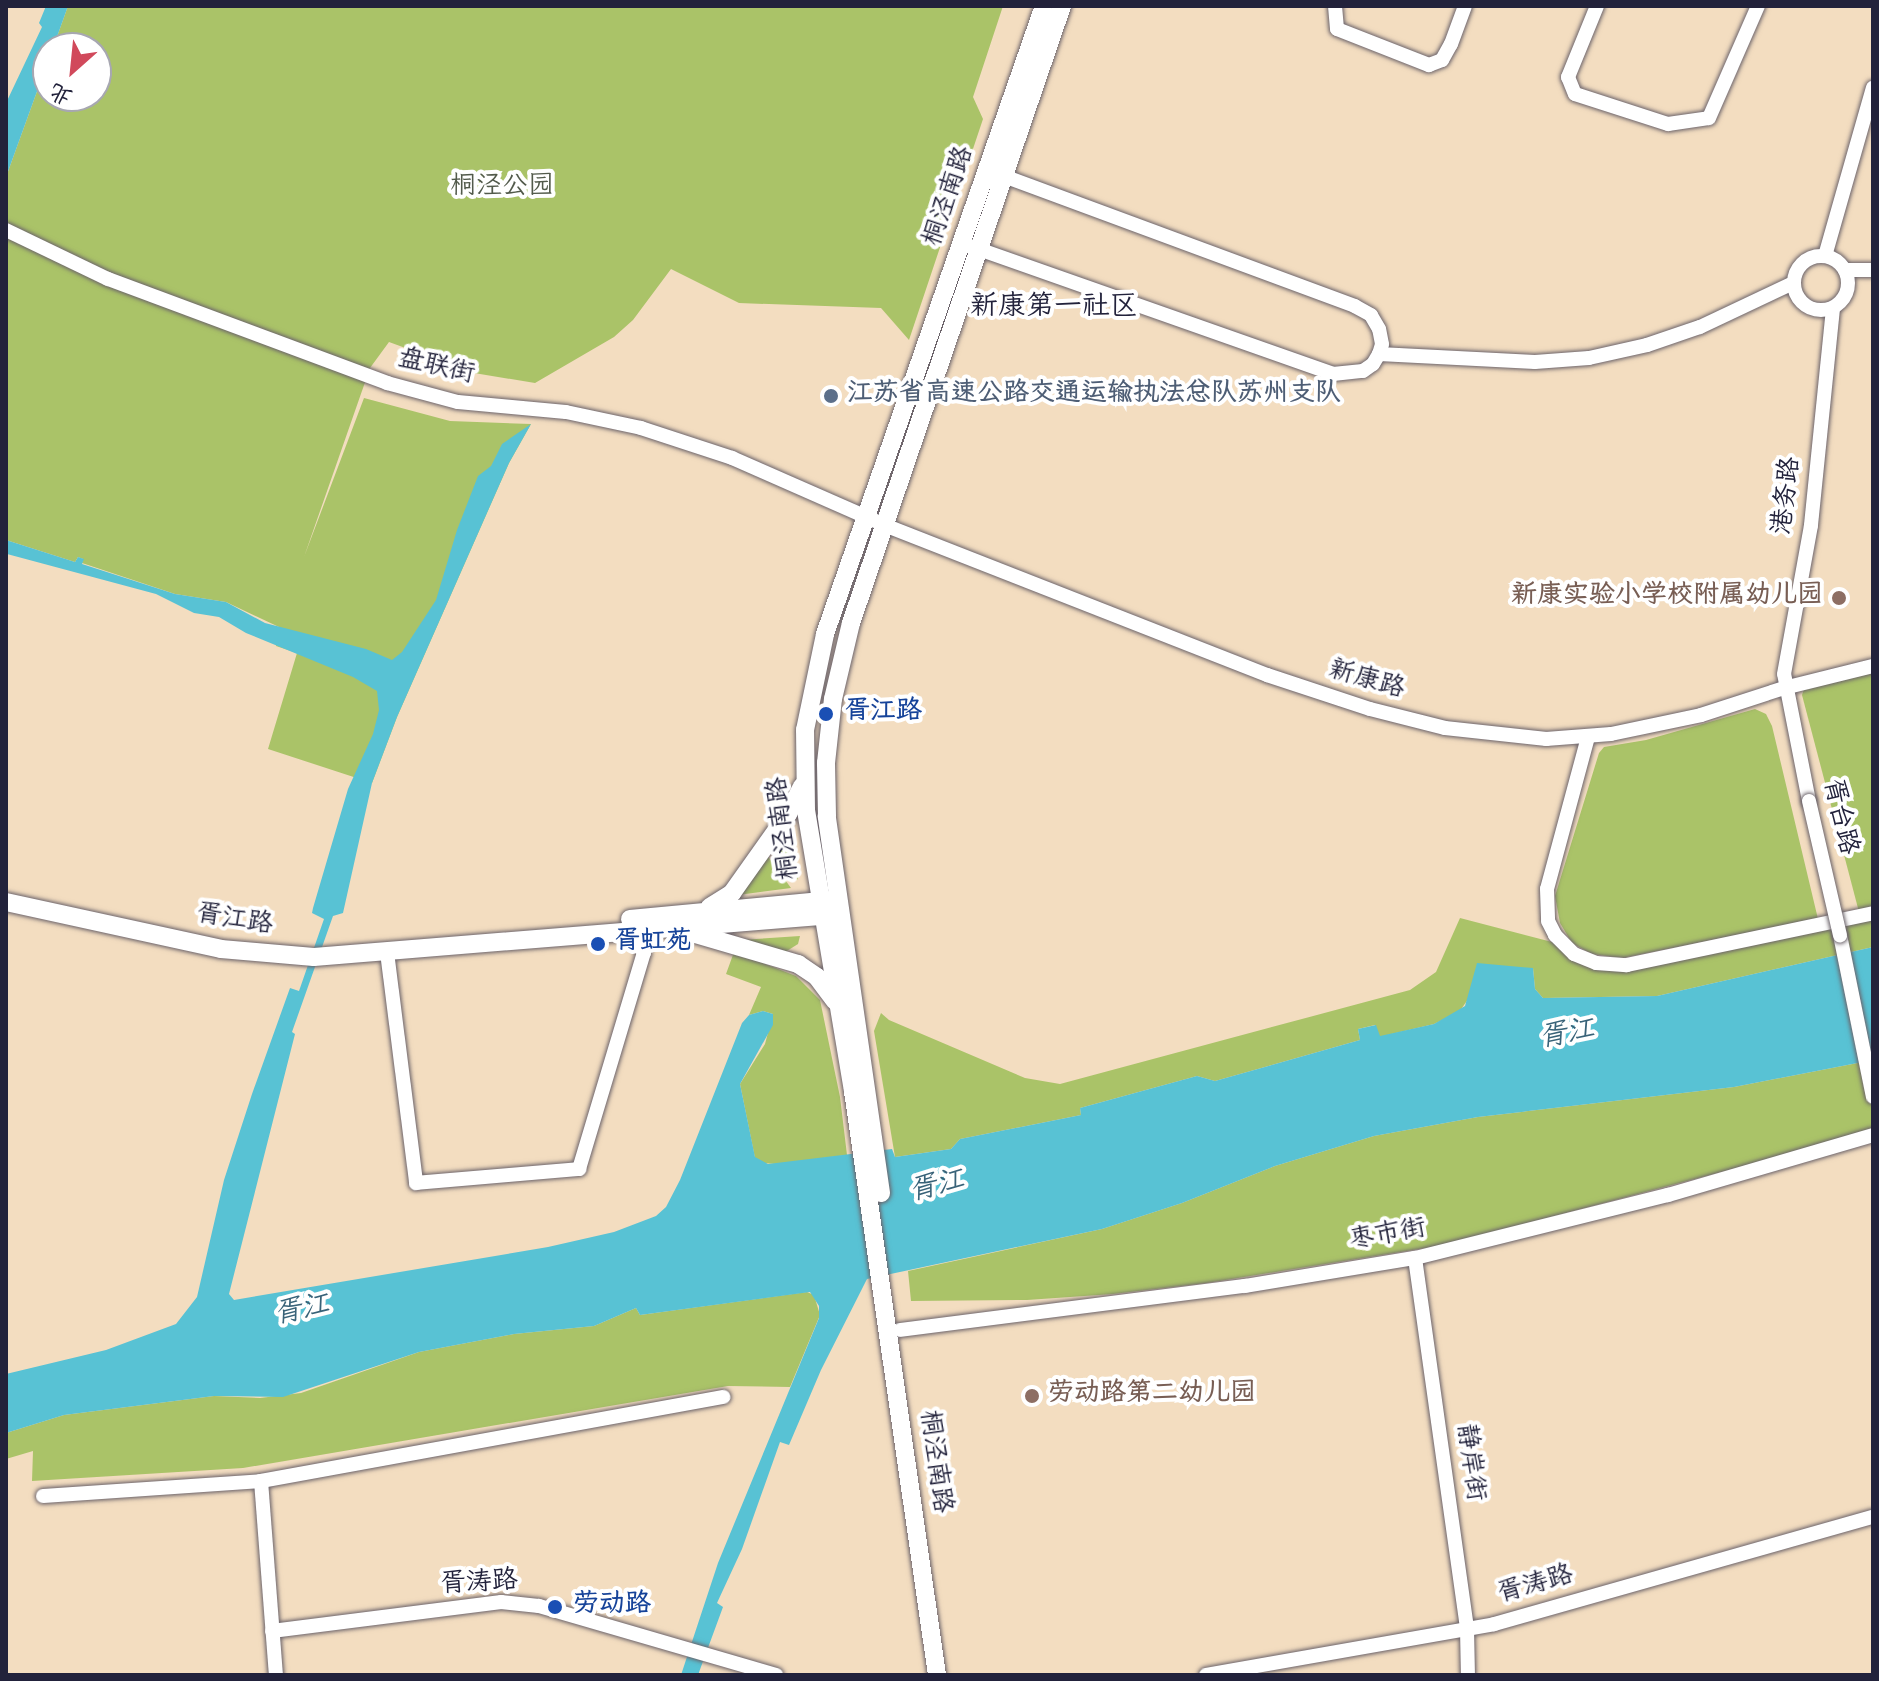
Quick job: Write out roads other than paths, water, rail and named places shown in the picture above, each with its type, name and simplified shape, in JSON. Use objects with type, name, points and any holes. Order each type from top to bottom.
[{"type":"main road","name":"桐泾南路","points":[[937,1675],[867,1141],[830,908],[803,784],[805,730],[817,664],[866,517],[970,246],[1044,6]]},
{"type":"main road","name":"桐泾南路","points":[[995,173],[1062,6]]},
{"type":"main road","name":"桐泾南路","points":[[867,1141],[837,1005],[826,793],[833,699],[851,623],[887,526],[970,246]]},
{"type":"main road","points":[[702,911],[732,893],[788,814],[803,784]]},
{"type":"main road","name":"胥江路","points":[[6,889],[256,948]]},
{"type":"main road","name":"胥江路","points":[[6,902],[306,957],[359,948],[702,911],[830,908]]},
{"type":"main road","name":"胥江路","points":[[359,948],[387,952],[667,928],[830,908]]},
{"type":"main road","points":[[667,928],[794,962],[815,975],[837,1005]]},
{"type":"main road","name":"桐泾南路","points":[[887,1282],[900,1330],[950,1675]]},
{"type":"street","points":[[1335,6],[1337,29],[1429,65],[1442,60],[1465,6]]},
{"type":"street","points":[[1597,6],[1568,77],[1575,94],[1668,124],[1709,118],[1758,6]]},
{"type":"street","points":[[1825,256],[1873,88]]},
{"type":"street","points":[[970,246],[1333,374],[1363,371],[1373,364],[1379,354],[1382,344],[1379,329],[1371,315],[1355,306],[995,173]]},
{"type":"street","name":"盘联街","points":[[6,230],[108,279],[387,383],[458,402],[566,412],[641,428],[732,458],[866,517]]},
{"type":"street","points":[[1845,270],[1848,287],[1840,303],[1833,308],[1814,310],[1794,292],[1795,273],[1807,259],[1825,256],[1845,270],[1873,270]]},
{"type":"street","points":[[1379,354],[1535,362],[1589,358],[1647,345],[1700,327],[1793,283]]},
{"type":"street","name":"港务路","points":[[1784,688],[1811,525],[1833,308]]},
{"type":"street","name":"新康路","points":[[866,517],[1267,675],[1370,709],[1481,734],[1546,739],[1588,737],[1701,715],[1784,688],[1873,666]]},
{"type":"street","name":"胥台路","points":[[1784,688],[1860,1022],[1873,1097]]},
{"type":"street","points":[[1588,737],[1547,889],[1548,921],[1555,935],[1574,954],[1596,963],[1627,965],[1873,913]]},
{"type":"street","points":[[387,952],[416,1183],[579,1169],[644,953],[632,931]]},
{"type":"street","name":"枣市街","points":[[900,1330],[1245,1286],[1415,1258],[1668,1195],[1873,1135]]},
{"type":"street","name":"静岸街","points":[[1415,1258],[1467,1629],[1468,1675]]},
{"type":"street","points":[[43,1496],[261,1481],[723,1397]]},
{"type":"street","points":[[261,1481],[276,1675]]},
{"type":"street","name":"胥涛路","points":[[1206,1675],[1467,1629],[1873,1517]]},
{"type":"street","name":"胥涛路","points":[[272,1631],[501,1602],[539,1606],[776,1675]]},
{"type":"water","points":[[46,6],[68,6],[59,32],[40,32],[42,27],[39,23]]},
{"type":"water","points":[[32,48],[32,105],[6,177],[6,103]]},
{"type":"water","name":"胥江","points":[[531,424],[509,463],[397,717],[372,783],[343,913],[333,916],[292,1032],[295,1034],[229,1294],[234,1300],[548,1247],[614,1232],[656,1216],[666,1207],[680,1180],[742,1023],[749,1015],[763,1011],[773,1014],[773,1025],[740,1084],[755,1157],[768,1164],[892,1149],[895,1157],[951,1149],[960,1139],[1081,1115],[1080,1108],[1197,1076],[1215,1081],[1360,1040],[1358,1029],[1376,1025],[1380,1036],[1434,1024],[1465,1006],[1477,963],[1533,968],[1535,989],[1543,998],[1657,996],[1873,947],[1873,1060],[1734,1087],[1478,1117],[1374,1136],[1275,1166],[1182,1203],[1102,1229],[867,1279],[821,1370],[789,1445],[780,1442],[742,1549],[717,1603],[723,1607],[698,1675],[681,1675],[718,1563],[819,1318],[819,1306],[810,1292],[640,1315],[636,1308],[594,1326],[514,1334],[419,1352],[283,1397],[214,1396],[64,1415],[6,1433],[6,1374],[106,1350],[176,1324],[197,1297],[224,1180],[252,1094],[290,988],[299,991],[324,919],[312,913],[313,908],[348,789],[373,734],[379,710],[377,691],[353,677],[246,633],[219,617],[194,613],[156,594],[7,554],[6,540],[75,562],[78,557],[84,559],[82,564],[175,594],[226,602],[265,623],[366,649],[392,660],[402,652],[436,600],[457,530],[478,476],[491,466],[502,444]]},
{"type":"place","name":"江苏省高速公路交通运输执法总队苏州支队","points":[[831,396]]},
{"type":"place","name":"新康实验小学校附属幼儿园","points":[[1839,598]]},
{"type":"place","name":"胥江路","points":[[826,714]]},
{"type":"place","name":"胥虹苑","points":[[598,944]]},
{"type":"place","name":"劳动路第二幼儿园","points":[[1032,1396]]},
{"type":"place","name":"劳动路","points":[[555,1607]]},
{"type":"district","name":"新康第一社区","points":[[1054,309]]},
{"type":"park label","name":"桐泾公园","points":[[502,189]]}]
